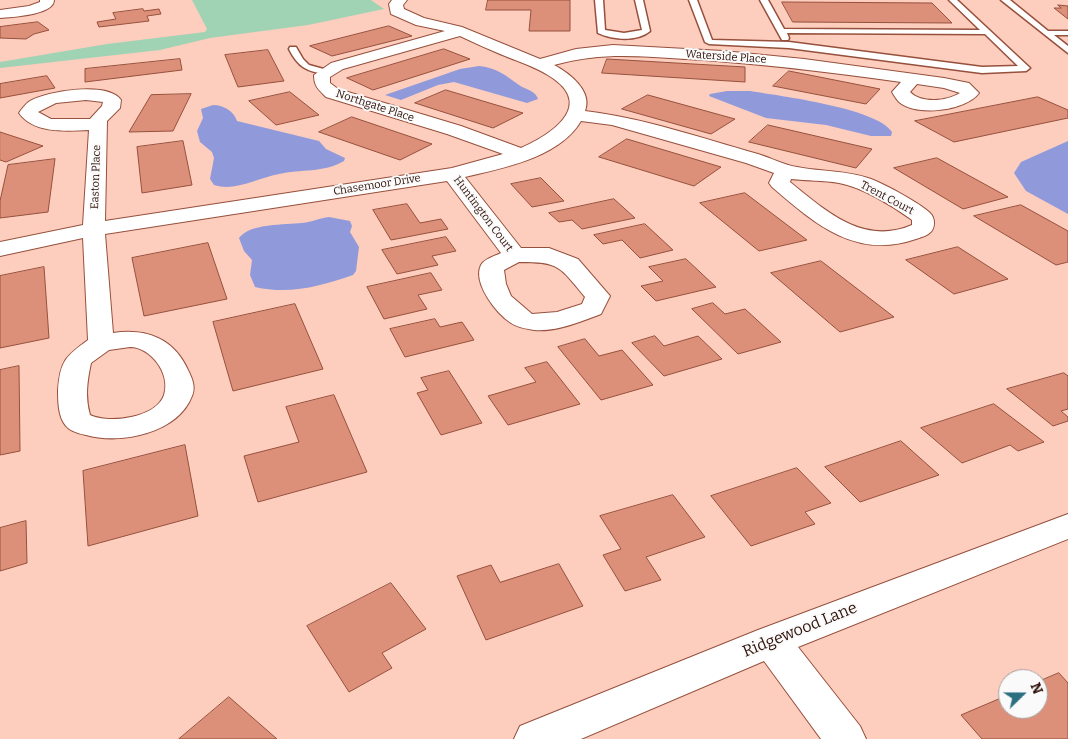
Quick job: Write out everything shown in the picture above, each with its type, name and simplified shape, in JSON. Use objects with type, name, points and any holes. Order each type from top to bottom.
[{"type":"street","points":[[0,14],[31,10],[46,4],[47,0]]},
{"type":"street","points":[[397,2],[396,12],[420,21],[456,30],[557,73],[572,87],[578,99],[576,115]]},
{"type":"street","name":"Northgate Place","points":[[456,30],[350,62],[327,71],[321,79],[326,88],[332,93],[454,130],[520,154]]},
{"type":"street","name":"Waterside Place","points":[[539,64],[581,53],[613,50],[723,56],[804,64],[913,79]]},
{"type":"street","name":"Chasemoor Drive","points":[[0,249],[94,230],[452,174],[487,166],[540,146],[562,132],[576,115]]},
{"type":"street","name":"Trent Court","points":[[576,115],[614,120],[753,158],[786,170],[841,177],[865,184],[911,209],[923,218],[923,228],[907,236],[875,240],[850,232],[824,217],[779,183],[786,170]]},
{"type":"street","name":"Easton Place","points":[[98,124],[94,230],[101,343]]},
{"type":"street","name":"Huntington Court","points":[[452,174],[514,255]]},
{"type":"street","name":"Ridgewood Lane","points":[[534,739],[771,641],[1068,526]]},
{"type":"street","points":[[771,641],[845,739]]},
{"type":"lane","points":[[599,0],[600,31],[610,34],[635,35],[644,34],[646,31],[639,0]]},
{"type":"lane","points":[[693,0],[709,42],[789,45],[982,70],[1026,68],[953,0]]},
{"type":"lane","points":[[764,0],[789,45]]},
{"type":"lane","points":[[1005,0],[1068,50]]},
{"type":"lane","points":[[781,30],[988,32]]},
{"type":"lane","points":[[1046,33],[1068,33]]},
{"type":"lane","points":[[293,49],[299,61],[307,68],[327,71]]},
{"type":"green space","points":[[192,0],[371,0],[384,9],[308,25],[210,38],[160,50],[0,68],[0,62],[107,44],[205,32],[207,29]]},
{"type":"water","points":[[479,66],[500,72],[533,92],[538,99],[527,103],[454,82],[438,85],[401,100],[385,95],[460,69]]},
{"type":"water","points":[[727,91],[750,91],[827,104],[868,116],[883,124],[892,132],[891,136],[871,136],[826,125],[766,118],[709,96],[710,94]]},
{"type":"water","points":[[213,105],[228,109],[236,117],[237,121],[319,141],[326,149],[345,158],[344,161],[320,169],[287,172],[238,186],[222,187],[214,185],[210,179],[214,158],[212,152],[200,142],[197,131],[203,118],[201,109]]},
{"type":"water","points":[[1068,141],[1068,214],[1026,191],[1014,173],[1021,162]]},
{"type":"water","points":[[329,217],[350,221],[352,226],[350,232],[359,247],[356,271],[353,275],[317,286],[293,290],[255,287],[250,275],[252,260],[244,251],[239,238],[244,233],[259,227],[306,222]]},
{"type":"building","points":[[488,0],[570,0],[570,31],[529,31],[531,10],[486,10]]},
{"type":"building","points":[[782,2],[932,3],[952,23],[793,22]]},
{"type":"building","points":[[1058,5],[1068,6],[1068,19],[1054,8],[1061,8]]},
{"type":"building","points":[[143,9],[144,11],[159,9],[161,14],[147,16],[149,21],[99,27],[97,22],[116,19],[113,13]]},
{"type":"building","points":[[38,22],[49,30],[34,34],[26,39],[0,38],[0,27]]},
{"type":"building","points":[[389,26],[412,36],[332,56],[310,46]]},
{"type":"building","points":[[444,49],[470,59],[373,90],[347,78]]},
{"type":"building","points":[[268,50],[284,81],[238,87],[225,55]]},
{"type":"building","points":[[180,59],[182,70],[85,82],[85,69]]},
{"type":"building","points":[[607,59],[745,67],[745,82],[602,73]]},
{"type":"building","points":[[789,71],[880,89],[866,104],[773,86]]},
{"type":"building","points":[[47,76],[55,88],[0,98],[0,84]]},
{"type":"building","points":[[446,90],[523,113],[493,128],[415,103]]},
{"type":"building","points":[[290,92],[319,115],[276,125],[249,101]]},
{"type":"building","points":[[191,94],[173,131],[129,132],[151,95]]},
{"type":"building","points":[[648,95],[735,119],[711,134],[622,109]]},
{"type":"building","points":[[1038,97],[1068,110],[1068,118],[954,142],[915,121]]},
{"type":"building","points":[[352,117],[432,144],[400,160],[319,132]]},
{"type":"building","points":[[768,125],[872,149],[856,168],[749,142]]},
{"type":"building","points":[[0,132],[43,146],[6,162],[0,160]]},
{"type":"building","points":[[627,139],[721,167],[694,186],[599,157]]},
{"type":"building","points":[[183,141],[192,185],[142,193],[137,147]]},
{"type":"building","points":[[937,158],[1008,197],[963,209],[894,168]]},
{"type":"building","points":[[55,159],[48,212],[0,218],[0,201],[8,165]]},
{"type":"building","points":[[541,178],[564,201],[532,207],[511,184]]},
{"type":"building","points":[[745,193],[807,240],[759,251],[700,203]]},
{"type":"building","points":[[614,199],[635,218],[582,229],[572,220],[559,222],[549,213]]},
{"type":"building","points":[[407,204],[420,223],[441,219],[448,229],[391,240],[373,210]]},
{"type":"building","points":[[1021,205],[1068,231],[1068,262],[1056,265],[974,216]]},
{"type":"building","points":[[645,224],[673,250],[640,258],[622,240],[603,244],[594,235]]},
{"type":"building","points":[[446,237],[456,251],[432,256],[438,265],[397,274],[382,250]]},
{"type":"building","points":[[208,243],[227,299],[144,316],[132,258]]},
{"type":"building","points":[[958,247],[1008,279],[954,294],[906,260]]},
{"type":"building","points":[[686,259],[716,287],[656,301],[641,286],[663,281],[649,267]]},
{"type":"building","points":[[821,261],[894,317],[840,332],[771,273]]},
{"type":"building","points":[[44,267],[49,338],[0,348],[0,276]]},
{"type":"building","points":[[431,273],[442,290],[418,295],[427,309],[384,319],[367,287]]},
{"type":"building","points":[[713,303],[725,314],[745,309],[781,342],[738,354],[692,309]]},
{"type":"building","points":[[295,304],[323,369],[233,391],[213,322]]},
{"type":"building","points":[[435,319],[440,327],[462,322],[474,340],[405,357],[390,329]]},
{"type":"building","points":[[655,336],[664,346],[698,336],[722,359],[664,376],[632,343]]},
{"type":"building","points":[[585,339],[599,356],[622,350],[653,385],[601,400],[558,347]]},
{"type":"building","points":[[547,362],[580,404],[508,425],[488,396],[536,382],[525,368]]},
{"type":"building","points":[[19,366],[20,451],[0,455],[0,370]]},
{"type":"building","points":[[449,371],[482,423],[441,435],[417,393],[428,390],[421,378]]},
{"type":"building","points":[[1064,373],[1068,376],[1068,409],[1061,411],[1068,417],[1068,421],[1053,426],[1007,389]]},
{"type":"building","points":[[334,395],[367,472],[258,502],[244,456],[299,442],[286,407]]},
{"type":"building","points":[[994,404],[1044,442],[1018,451],[1010,445],[962,463],[921,428]]},
{"type":"building","points":[[901,441],[939,475],[860,502],[825,467]]},
{"type":"building","points":[[185,445],[198,516],[88,546],[83,471]]},
{"type":"building","points":[[797,468],[831,503],[805,512],[815,524],[751,546],[711,496]]},
{"type":"building","points":[[673,495],[705,537],[646,557],[661,580],[625,591],[603,555],[621,549],[600,516]]},
{"type":"building","points":[[26,521],[27,563],[0,571],[0,528]]},
{"type":"building","points":[[559,564],[583,606],[486,640],[457,576],[491,565],[500,582]]},
{"type":"building","points":[[391,583],[426,629],[382,653],[392,668],[349,692],[307,626]]},
{"type":"building","points":[[1059,673],[1068,683],[1068,739],[982,739],[961,715],[998,699],[998,719],[1048,719],[1048,678]]},
{"type":"building","points":[[229,697],[277,739],[179,739]]}]
